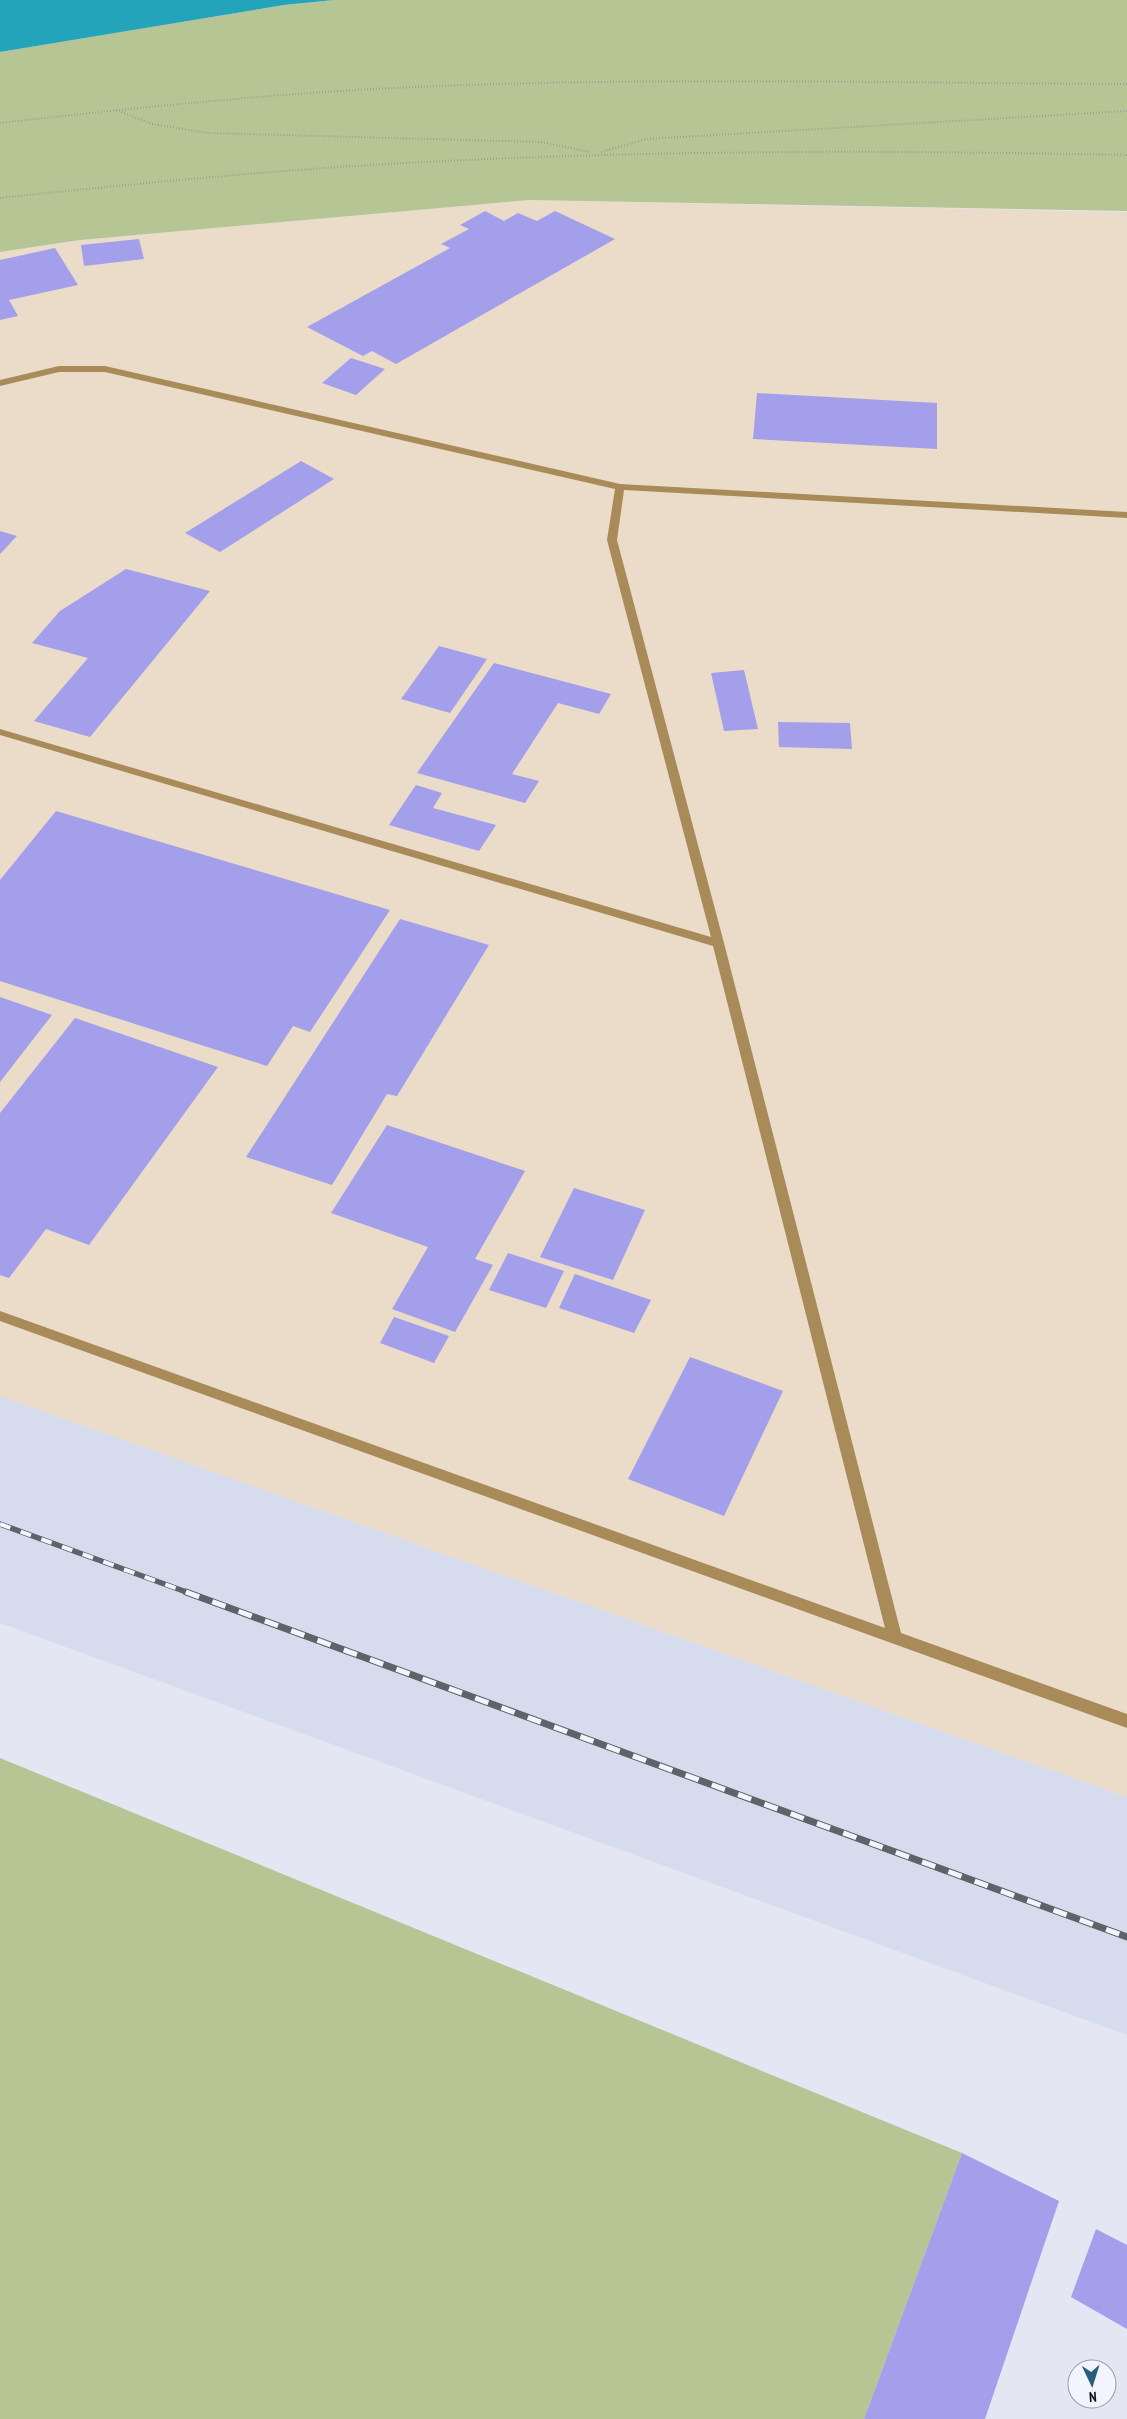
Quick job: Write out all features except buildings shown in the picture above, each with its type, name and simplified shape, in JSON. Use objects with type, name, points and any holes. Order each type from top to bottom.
[{"type":"street","points":[[0,383],[59,369],[105,369],[620,487],[1127,515]]},
{"type":"street","points":[[620,487],[612,540],[718,943],[895,1638]]},
{"type":"street","points":[[0,732],[718,943]]},
{"type":"street","points":[[0,1316],[1127,1721]]},
{"type":"path","points":[[0,123],[116,110],[289,95],[427,87],[608,83],[1127,84]]},
{"type":"path","points":[[116,110],[152,124],[178,130],[208,133],[541,142],[596,154],[646,140],[1127,111]]},
{"type":"path","points":[[0,198],[87,188],[335,167],[596,154],[1007,152],[1127,155]]},
{"type":"shaded area","points":[[529,200],[1127,212],[1127,1797],[0,1396],[0,252],[80,240]]},
{"type":"shaded area","points":[[0,1396],[1127,1797],[1127,2035],[0,1623]]},
{"type":"green space","points":[[334,0],[1127,0],[1127,211],[529,200],[80,240],[0,252],[0,52],[284,5]]},
{"type":"green space","points":[[0,1758],[962,2153],[864,2419],[0,2419]]},
{"type":"water","points":[[0,0],[334,0],[284,5],[0,52]]},
{"type":"railway","points":[[0,1524],[189,1593]]},
{"type":"railway","points":[[186,1592],[1127,1937]]}]
